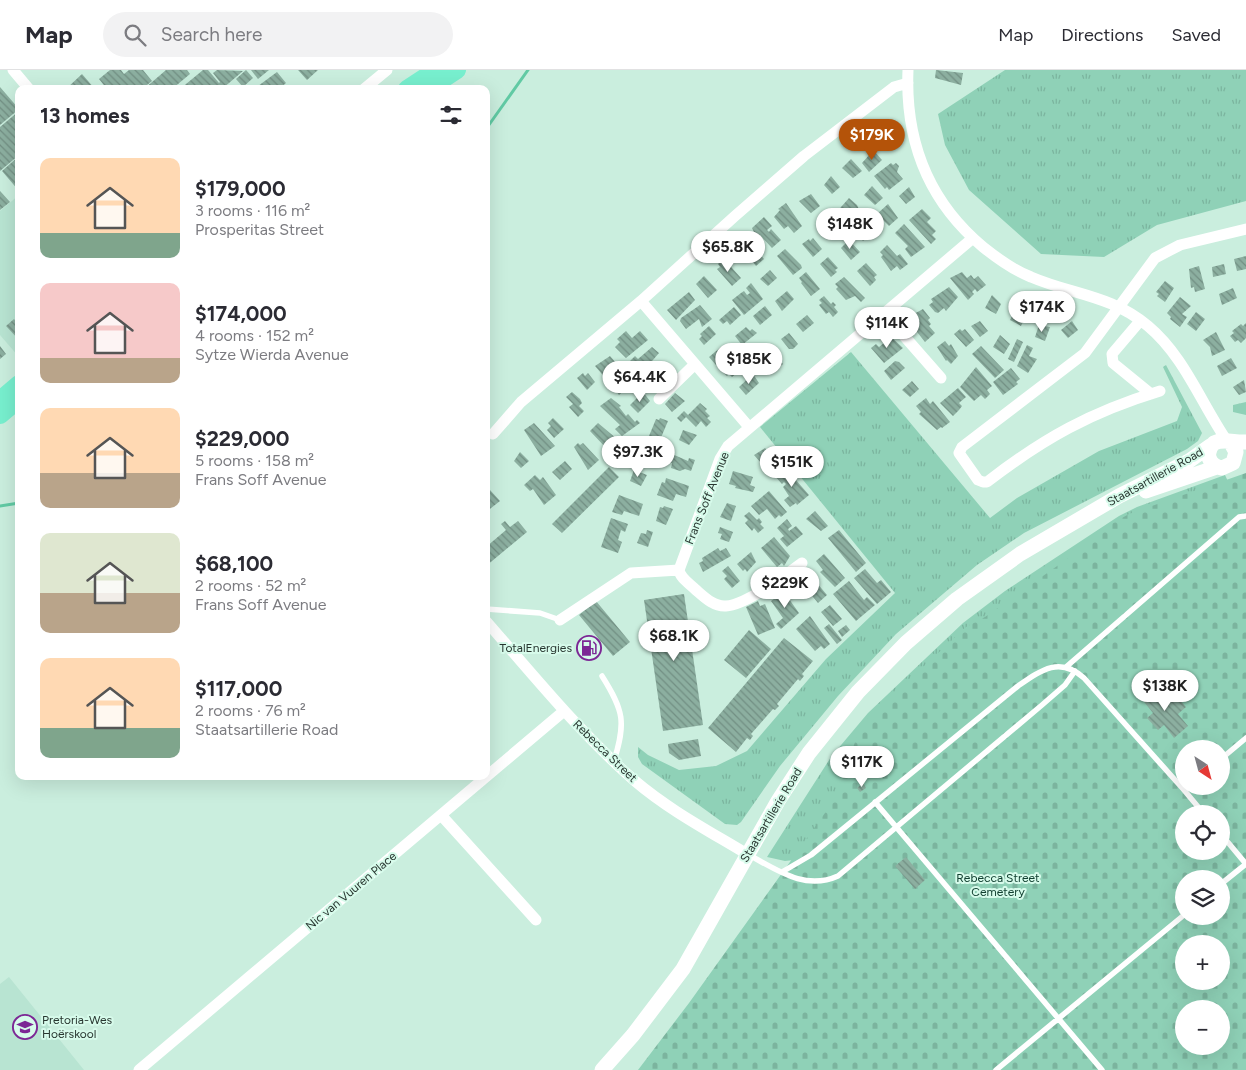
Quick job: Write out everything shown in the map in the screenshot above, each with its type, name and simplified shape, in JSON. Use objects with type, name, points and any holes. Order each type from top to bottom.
[{"type":"main road","points":[[413,85],[436,70]]},
{"type":"main road","points":[[434,85],[457,70]]},
{"type":"main road","points":[[0,400],[15,387]]},
{"type":"main road","points":[[0,415],[15,402]]},
{"type":"street","points":[[12,70],[25,85]]},
{"type":"street","points":[[369,85],[387,70]]},
{"type":"street","points":[[908,70],[907,102],[910,119],[923,167],[943,205],[973,238],[999,260],[1029,277],[1102,299],[1118,306],[1157,335],[1175,355],[1226,443],[1236,452],[1240,460]]},
{"type":"street","points":[[493,434],[521,402],[641,302],[804,156],[894,87],[908,83]]},
{"type":"street","points":[[1140,321],[1112,354],[1111,359],[1113,363],[1155,392],[1057,432],[987,482],[978,480],[959,453],[962,448],[1085,353],[1145,268],[1161,253],[1180,246],[1246,229]]},
{"type":"street","name":"Frans Soff Avenue","points":[[679,570],[723,452],[749,427],[973,238]]},
{"type":"street","points":[[641,302],[749,427]]},
{"type":"street","points":[[884,313],[941,378]]},
{"type":"street","points":[[659,399],[694,365]]},
{"type":"street","points":[[1217,467],[1209,460],[1226,443]]},
{"type":"street","name":"Staatsartillerie Road","points":[[602,1070],[633,1035],[683,969],[716,913],[747,854],[809,753],[858,692],[906,643],[957,599],[988,576],[1100,507],[1226,443]]},
{"type":"street","name":"Staatsartillerie Road","points":[[1100,507],[1217,467],[1228,467],[1240,460]]},
{"type":"street","points":[[560,620],[630,573],[637,571],[679,570],[682,577],[708,600],[726,606],[737,603],[769,587],[802,563]]},
{"type":"street","name":"Rebecca Street","points":[[490,627],[564,712],[614,761],[663,802],[747,854]]},
{"type":"street","name":"Nic van Vuuren Place","points":[[490,774],[564,712]]},
{"type":"street","name":"Nic van Vuuren Place","points":[[138,1070],[483,780]]},
{"type":"street","points":[[441,815],[536,920]]},
{"type":"lane","points":[[1066,667],[1239,517],[1246,516]]},
{"type":"lane","points":[[490,609],[540,613],[560,620]]},
{"type":"lane","points":[[782,872],[811,855],[1018,686],[1039,671],[1056,666],[1066,667],[1075,671],[1175,775]]},
{"type":"lane","points":[[747,854],[806,882],[826,881],[838,876],[1042,705],[1065,685],[1075,671]]},
{"type":"lane","points":[[602,676],[613,693],[622,717],[623,733],[614,761]]},
{"type":"lane","points":[[1230,751],[1246,738]]},
{"type":"lane","points":[[874,802],[1102,1070]]},
{"type":"lane","points":[[1230,845],[1246,864],[1230,877]]},
{"type":"lane","points":[[996,1070],[1175,922]]},
{"type":"shaded area","points":[[15,198],[15,352],[0,335],[0,211]]},
{"type":"shaded area","name":"Pretoria-Wes Hoërskool","points":[[9,977],[84,1070],[0,1070],[0,984]]},
{"type":"green space","points":[[1005,70],[1246,70],[1246,201],[1157,225],[1104,257],[1041,254],[969,190],[945,145],[938,114]]},
{"type":"green space","points":[[851,352],[990,518],[1017,498],[1099,451],[1177,421],[1182,407],[1163,367],[1166,365],[1202,433],[1198,441],[1187,449],[1024,533],[977,565],[896,634],[838,696],[780,766],[741,822],[737,825],[725,824],[642,764],[638,757],[638,747],[648,755],[679,770],[716,766],[747,751],[826,659],[895,593],[760,427]]},
{"type":"green space","points":[[1246,402],[1246,415],[1233,412],[1233,405]]},
{"type":"green space","name":"Rebecca Street Cemetery","points":[[1246,473],[1246,1070],[638,1070],[689,1003],[835,799],[861,725],[966,627],[985,617],[1087,545],[1099,531],[1129,514]]},
{"type":"green space","points":[[1225,475],[1233,492],[794,860],[785,861],[767,857],[831,757],[868,713],[963,623],[1005,591],[1119,516],[1137,507]]},
{"type":"building","points":[[110,70],[121,70],[124,74],[129,70],[143,70],[152,81],[147,85],[104,85],[99,79]]},
{"type":"building","points":[[166,70],[187,70],[190,74],[177,85],[149,85]]},
{"type":"building","points":[[203,70],[208,70],[219,83],[213,73],[217,70],[243,71],[227,85],[185,85]]},
{"type":"building","points":[[246,70],[253,78],[245,85],[241,85],[236,79]]},
{"type":"building","points":[[251,70],[269,70],[258,79]]},
{"type":"building","points":[[298,70],[318,70],[307,80]]},
{"type":"building","points":[[936,70],[963,73],[961,85],[935,78]]},
{"type":"building","points":[[277,72],[286,83],[284,85],[259,85]]},
{"type":"building","points":[[82,74],[92,85],[70,85]]},
{"type":"building","points":[[0,87],[15,104],[15,112],[0,125]]},
{"type":"building","points":[[15,114],[15,158],[0,171],[0,127]]},
{"type":"building","points":[[875,152],[882,160],[869,172],[862,163],[871,153]]},
{"type":"building","points":[[851,159],[862,171],[853,178],[842,168]]},
{"type":"building","points":[[15,160],[15,186],[2,171]]},
{"type":"building","points":[[891,163],[893,165],[896,163],[899,166],[897,172],[903,179],[889,190],[887,187],[885,189],[874,176]]},
{"type":"building","points":[[831,176],[840,187],[832,194],[824,185]]},
{"type":"building","points":[[872,186],[883,198],[875,205],[864,195]]},
{"type":"building","points":[[909,187],[915,197],[906,204],[899,196]]},
{"type":"building","points":[[0,191],[10,202],[0,210]]},
{"type":"building","points":[[811,194],[820,206],[811,213],[799,201]]},
{"type":"building","points":[[849,198],[857,205],[862,216],[846,230],[834,215]]},
{"type":"building","points":[[786,203],[802,226],[794,233],[788,226],[784,229],[774,217],[780,210],[778,209]]},
{"type":"building","points":[[888,204],[898,218],[889,226],[877,214]]},
{"type":"building","points":[[922,209],[931,218],[927,222],[936,231],[932,235],[936,239],[931,244],[909,220]]},
{"type":"building","points":[[764,217],[772,226],[767,230],[769,232],[771,229],[781,240],[772,248],[760,235],[757,238],[752,228]]},
{"type":"building","points":[[830,219],[840,230],[830,239],[823,230]]},
{"type":"building","points":[[868,223],[875,231],[863,241],[856,233]]},
{"type":"building","points":[[904,224],[925,247],[911,257],[905,249],[908,246],[895,233]]},
{"type":"building","points":[[813,238],[822,249],[813,257],[802,244]]},
{"type":"building","points":[[849,240],[860,252],[851,260],[841,248]]},
{"type":"building","points":[[752,245],[764,259],[756,266],[752,261],[750,263],[745,257],[747,255],[744,252]]},
{"type":"building","points":[[887,245],[897,256],[900,254],[908,264],[900,270],[897,266],[891,271],[881,257],[883,255],[880,252]]},
{"type":"building","points":[[785,249],[802,268],[793,275],[777,256]]},
{"type":"building","points":[[1246,256],[1246,269],[1237,271],[1234,259]]},
{"type":"building","points":[[828,257],[838,268],[835,270],[837,272],[831,277],[820,264]]},
{"type":"building","points":[[724,259],[741,278],[732,286],[717,269],[720,267],[718,264]]},
{"type":"building","points":[[866,263],[877,275],[874,277],[876,280],[870,286],[857,271]]},
{"type":"building","points":[[1224,264],[1226,274],[1213,277],[1212,267]]},
{"type":"building","points":[[1199,266],[1205,289],[1195,292],[1194,287],[1191,288],[1189,269]]},
{"type":"building","points":[[770,270],[777,278],[768,286],[760,279]]},
{"type":"building","points":[[806,272],[820,289],[811,296],[799,278]]},
{"type":"building","points":[[962,272],[967,278],[971,275],[974,279],[978,276],[986,285],[977,292],[975,289],[972,292],[974,294],[968,300],[950,278]]},
{"type":"building","points":[[704,276],[717,290],[708,298],[696,284]]},
{"type":"building","points":[[844,277],[865,298],[861,302],[855,296],[846,300],[836,289],[838,287],[835,284]]},
{"type":"building","points":[[1165,281],[1174,288],[1165,302],[1157,296],[1159,294],[1156,292]]},
{"type":"building","points":[[751,283],[763,299],[744,315],[732,300],[744,291],[747,295],[750,293],[746,288]]},
{"type":"building","points":[[949,287],[958,297],[946,311],[944,308],[938,313],[935,312],[929,305],[933,302],[931,299]]},
{"type":"building","points":[[1233,288],[1237,298],[1222,305],[1219,294]]},
{"type":"building","points":[[787,291],[794,299],[782,311],[775,301]]},
{"type":"building","points":[[689,292],[695,300],[676,320],[667,310]]},
{"type":"building","points":[[992,295],[1001,304],[996,314],[985,308]]},
{"type":"building","points":[[824,296],[831,304],[833,302],[836,305],[834,307],[838,312],[833,317],[829,312],[826,314],[819,305],[822,303],[819,300]]},
{"type":"building","points":[[1180,297],[1191,306],[1182,314],[1187,317],[1180,327],[1170,319],[1171,317],[1167,313]]},
{"type":"building","points":[[700,305],[712,319],[702,327],[699,319],[686,329],[680,321],[681,318]]},
{"type":"building","points":[[765,306],[772,315],[760,325],[753,316]]},
{"type":"building","points":[[734,307],[741,315],[730,325],[727,321],[723,324],[719,320]]},
{"type":"building","points":[[1017,307],[1026,316],[1021,326],[1010,320]]},
{"type":"building","points":[[923,309],[930,318],[928,320],[931,324],[929,326],[935,333],[925,342],[910,323],[914,317],[912,315]]},
{"type":"building","points":[[1196,312],[1205,319],[1196,331],[1187,324]]},
{"type":"building","points":[[807,315],[814,323],[803,332],[796,324]]},
{"type":"building","points":[[14,319],[15,336],[6,326]]},
{"type":"building","points":[[980,321],[988,331],[980,337],[971,326]]},
{"type":"building","points":[[1072,321],[1078,330],[1068,338],[1061,330]]},
{"type":"building","points":[[1246,323],[1246,338],[1241,343],[1238,340],[1235,342],[1230,336],[1234,333],[1232,331],[1241,324],[1243,326]]},
{"type":"building","points":[[1039,325],[1050,327],[1045,341],[1035,337]]},
{"type":"building","points":[[709,326],[716,334],[704,345],[699,339],[702,336],[700,334]]},
{"type":"building","points":[[746,327],[750,331],[752,329],[757,333],[742,345],[735,336]]},
{"type":"building","points":[[960,329],[962,331],[965,329],[974,340],[966,347],[954,334]]},
{"type":"building","points":[[626,331],[632,338],[640,331],[648,340],[626,358],[615,347],[620,342],[617,339]]},
{"type":"building","points":[[1216,332],[1225,350],[1212,356],[1210,347],[1203,340]]},
{"type":"building","points":[[789,333],[798,344],[793,349],[789,349],[781,339]]},
{"type":"building","points":[[888,334],[903,348],[884,363],[871,348],[876,344],[879,347],[885,342],[882,339]]},
{"type":"building","points":[[1000,335],[1010,344],[1004,354],[993,347]]},
{"type":"building","points":[[1017,339],[1023,342],[1014,362],[1008,359]]},
{"type":"building","points":[[945,341],[949,346],[951,344],[958,356],[951,364],[946,361],[937,347]]},
{"type":"building","points":[[1027,345],[1033,348],[1029,356],[1037,359],[1028,373],[1017,366]]},
{"type":"building","points":[[0,346],[6,354],[0,359]]},
{"type":"building","points":[[981,346],[1004,370],[995,378],[972,354]]},
{"type":"building","points":[[652,347],[659,353],[640,375],[628,363],[635,356],[638,359]]},
{"type":"building","points":[[721,347],[728,355],[716,365],[709,357]]},
{"type":"building","points":[[769,347],[783,364],[774,371],[760,355]]},
{"type":"building","points":[[610,356],[617,364],[613,368],[616,372],[607,380],[595,366]]},
{"type":"building","points":[[737,358],[744,367],[732,377],[729,374],[727,376],[722,371]]},
{"type":"building","points":[[1231,358],[1237,368],[1222,376],[1217,366]]},
{"type":"building","points":[[895,361],[905,368],[891,380],[884,371]]},
{"type":"building","points":[[668,367],[673,374],[670,377],[673,380],[667,385],[657,386],[653,381],[658,377],[657,372]]},
{"type":"building","points":[[976,367],[992,386],[987,390],[990,394],[985,399],[981,395],[974,401],[960,387]]},
{"type":"building","points":[[1011,368],[1020,379],[1016,382],[1018,384],[1003,395],[993,382]]},
{"type":"building","points":[[627,372],[635,381],[619,395],[612,385],[615,382],[613,380]]},
{"type":"building","points":[[583,373],[585,376],[588,373],[595,382],[587,390],[577,378]]},
{"type":"building","points":[[753,374],[759,383],[746,395],[739,387]]},
{"type":"building","points":[[1244,380],[1246,392],[1239,395],[1233,387]]},
{"type":"building","points":[[912,381],[919,389],[910,397],[902,390]]},
{"type":"building","points":[[958,388],[966,397],[959,403],[962,406],[953,416],[940,403]]},
{"type":"building","points":[[572,392],[580,399],[582,403],[579,406],[584,411],[578,417],[569,407],[573,404],[566,397]]},
{"type":"building","points":[[643,392],[650,401],[638,413],[630,405]]},
{"type":"building","points":[[675,393],[685,401],[672,412],[665,404]]},
{"type":"building","points":[[611,398],[621,406],[619,407],[626,416],[628,414],[635,422],[637,420],[640,423],[622,436],[615,429],[620,425],[600,406]]},
{"type":"building","points":[[926,398],[930,404],[933,401],[950,422],[942,428],[937,430],[919,414],[921,412],[916,406]]},
{"type":"building","points":[[700,403],[707,409],[705,411],[710,416],[707,418],[711,422],[706,427],[701,421],[696,427],[686,417],[681,422],[677,418],[684,411],[688,415]]},
{"type":"building","points":[[553,418],[564,429],[554,438],[547,430],[551,426],[548,423]]},
{"type":"building","points":[[660,418],[668,421],[660,440],[649,436],[656,419],[659,420]]},
{"type":"building","points":[[534,423],[555,446],[541,456],[524,430]]},
{"type":"building","points":[[598,423],[617,439],[607,449],[590,431]]},
{"type":"building","points":[[683,430],[697,435],[689,445],[679,440]]},
{"type":"building","points":[[630,441],[659,449],[655,459],[647,456],[646,460],[626,452]]},
{"type":"building","points":[[578,443],[580,445],[583,443],[599,460],[588,470],[574,447]]},
{"type":"building","points":[[765,448],[772,456],[762,464],[754,455]]},
{"type":"building","points":[[520,452],[529,461],[521,468],[514,461]]},
{"type":"building","points":[[672,454],[688,461],[689,458],[695,460],[691,471],[685,469],[680,471],[671,468],[672,463],[669,462]]},
{"type":"building","points":[[565,461],[572,469],[560,480],[552,472]]},
{"type":"building","points":[[609,467],[619,477],[562,533],[552,524]]},
{"type":"building","points":[[785,467],[792,476],[790,478],[793,481],[795,479],[809,495],[797,505],[796,503],[790,507],[784,500],[789,496],[783,487],[786,484],[784,482],[782,484],[775,476]]},
{"type":"building","points":[[634,470],[647,475],[641,486],[630,481]]},
{"type":"building","points":[[733,471],[753,477],[750,485],[755,487],[753,492],[735,488],[736,486],[729,484]]},
{"type":"building","points":[[535,475],[540,480],[543,477],[556,495],[544,505],[533,489],[530,491],[524,485]]},
{"type":"building","points":[[666,478],[689,486],[686,497],[676,494],[673,501],[657,495],[662,482],[665,483]]},
{"type":"building","points":[[490,490],[500,501],[490,509]]},
{"type":"building","points":[[769,491],[787,512],[775,519],[767,509],[759,515],[751,506]]},
{"type":"building","points":[[619,495],[643,504],[639,516],[624,511],[622,515],[612,512]]},
{"type":"building","points":[[727,503],[736,506],[731,521],[720,517]]},
{"type":"building","points":[[664,506],[673,509],[666,525],[656,521],[660,507],[663,508]]},
{"type":"building","points":[[815,511],[828,526],[821,531],[806,519]]},
{"type":"building","points":[[749,512],[762,522],[760,524],[764,528],[758,533],[754,528],[752,531],[745,523],[748,520],[744,516]]},
{"type":"building","points":[[611,518],[628,524],[625,532],[621,530],[618,540],[622,542],[618,553],[601,547]]},
{"type":"building","points":[[787,519],[792,526],[788,529],[789,531],[796,526],[803,534],[787,547],[780,539],[784,536],[777,528]]},
{"type":"building","points":[[505,521],[510,527],[518,521],[527,532],[490,563],[490,544],[506,530],[501,524]]},
{"type":"building","points":[[720,527],[733,532],[729,542],[720,539],[722,534],[718,533]]},
{"type":"building","points":[[647,530],[653,532],[648,547],[637,543],[641,533],[646,534]]},
{"type":"building","points":[[839,530],[866,563],[856,572],[828,538]]},
{"type":"building","points":[[774,537],[790,556],[784,566],[782,563],[777,567],[761,548]]},
{"type":"building","points":[[718,548],[720,551],[726,548],[731,556],[703,572],[699,563],[703,561],[702,558]]},
{"type":"building","points":[[751,552],[756,562],[747,572],[745,569],[743,571],[737,564]]},
{"type":"building","points":[[824,554],[845,578],[835,587],[820,572],[823,570],[816,561]]},
{"type":"building","points":[[728,566],[740,581],[732,588],[724,579],[727,576],[722,571]]},
{"type":"building","points":[[865,569],[877,583],[881,580],[891,592],[877,604],[854,578]]},
{"type":"building","points":[[811,576],[827,595],[818,603],[809,592],[806,595],[799,586]]},
{"type":"building","points":[[849,581],[864,600],[867,597],[875,605],[856,621],[833,594]]},
{"type":"building","points":[[784,592],[799,613],[781,629],[776,624],[783,618],[771,601]]},
{"type":"building","points":[[684,594],[703,725],[663,731],[644,600]]},
{"type":"building","points":[[596,601],[630,642],[613,656],[579,615]]},
{"type":"building","points":[[758,601],[760,606],[765,604],[775,628],[758,635],[746,607]]},
{"type":"building","points":[[830,605],[842,619],[833,626],[821,612]]},
{"type":"building","points":[[810,616],[830,644],[824,649],[821,646],[815,651],[796,629]]},
{"type":"building","points":[[829,624],[842,640],[837,644],[824,628]]},
{"type":"building","points":[[846,625],[850,630],[842,637],[838,631]]},
{"type":"building","points":[[749,630],[771,649],[746,678],[724,660]]},
{"type":"building","points":[[784,638],[813,661],[802,674],[804,676],[800,681],[798,679],[777,704],[779,706],[775,710],[773,709],[751,734],[753,736],[750,740],[747,738],[736,752],[708,728]]},
{"type":"building","points":[[1154,686],[1167,701],[1175,694],[1186,707],[1178,714],[1188,726],[1174,738],[1164,725],[1158,730],[1147,718],[1153,713],[1141,698]]},
{"type":"building","points":[[698,739],[701,756],[679,760],[669,753],[668,744]]},
{"type":"building","points":[[863,783],[866,788],[860,792],[857,788]]},
{"type":"building","points":[[906,857],[925,880],[915,889],[895,866]]},
{"type":"waterway","points":[[490,123],[528,70]]},
{"type":"waterway","points":[[0,506],[15,504]]},
{"type":"place","name":"TotalEnergies","points":[[589,648]]},
{"type":"place","name":"Pretoria-Wes Hoërskool","points":[[25,1027]]}]
